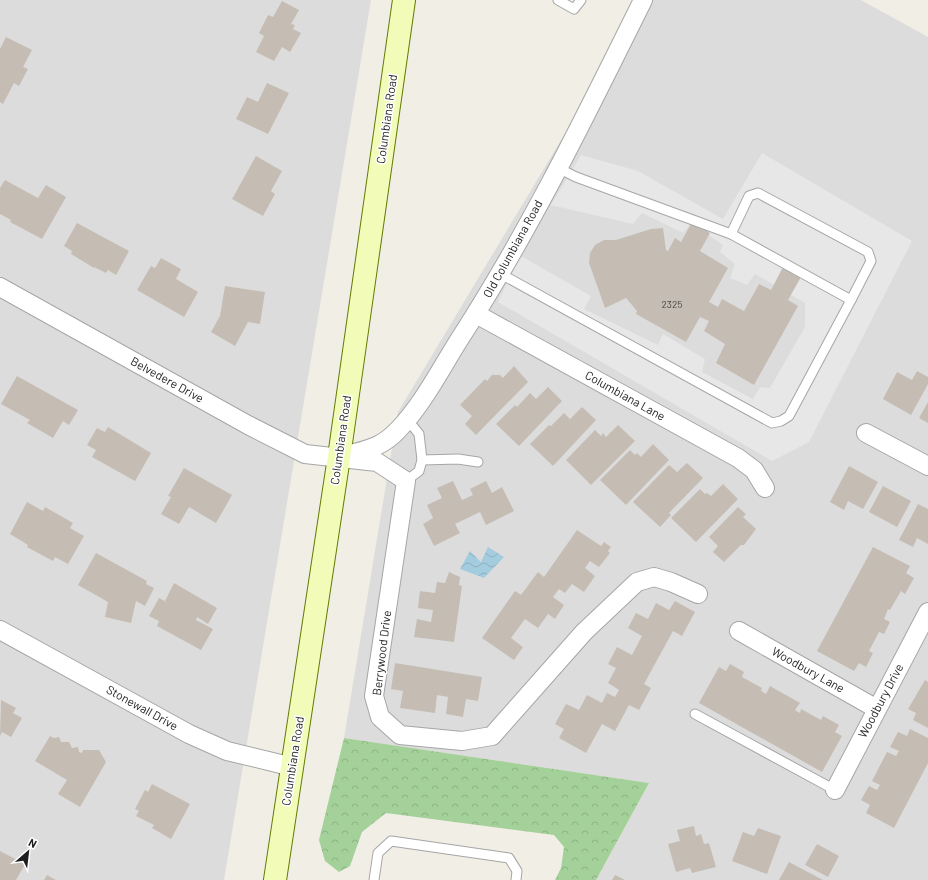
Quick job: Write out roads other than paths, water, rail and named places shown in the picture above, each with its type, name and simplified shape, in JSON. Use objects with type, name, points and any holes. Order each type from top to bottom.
[{"type":"main road","name":"Columbiana Road","points":[[277,880],[292,767],[339,457],[404,0]]},
{"type":"street","name":"Old Columbiana Road","points":[[339,457],[379,446],[398,431],[407,419],[476,314],[500,273],[558,168],[643,0]]},
{"type":"street","name":"Belvedere Drive","points":[[0,287],[248,425],[305,454],[339,457]]},
{"type":"street","name":"Columbiana Lane","points":[[476,314],[738,458],[754,470],[765,488]]},
{"type":"street","points":[[866,433],[928,466]]},
{"type":"street","points":[[339,457],[376,462],[406,481]]},
{"type":"street","name":"Berrywood Drive","points":[[406,481],[374,696],[380,717],[400,735],[462,741],[492,736],[584,632],[637,582],[654,576],[698,594]]},
{"type":"street","name":"Woodbury Drive","points":[[834,790],[928,612]]},
{"type":"street","name":"Stonewall Drive","points":[[0,630],[189,734],[227,751],[292,767]]},
{"type":"street","name":"Woodbury Lane","points":[[738,631],[877,709]]},
{"type":"lane","points":[[558,0],[574,9],[581,0]]},
{"type":"lane","points":[[558,168],[576,177],[730,234],[851,300]]},
{"type":"lane","points":[[500,273],[772,422],[781,421],[789,416],[871,261],[868,252],[758,193],[749,196],[730,234]]},
{"type":"lane","points":[[406,481],[419,471],[422,460],[419,434],[407,419]]},
{"type":"lane","points":[[422,460],[458,459],[478,462]]},
{"type":"lane","points":[[694,714],[834,790]]},
{"type":"lane","points":[[374,880],[378,853],[391,841],[509,858],[517,871],[516,880]]},
{"type":"water","points":[[488,547],[504,557],[484,578],[460,569],[470,551],[481,562]]}]
